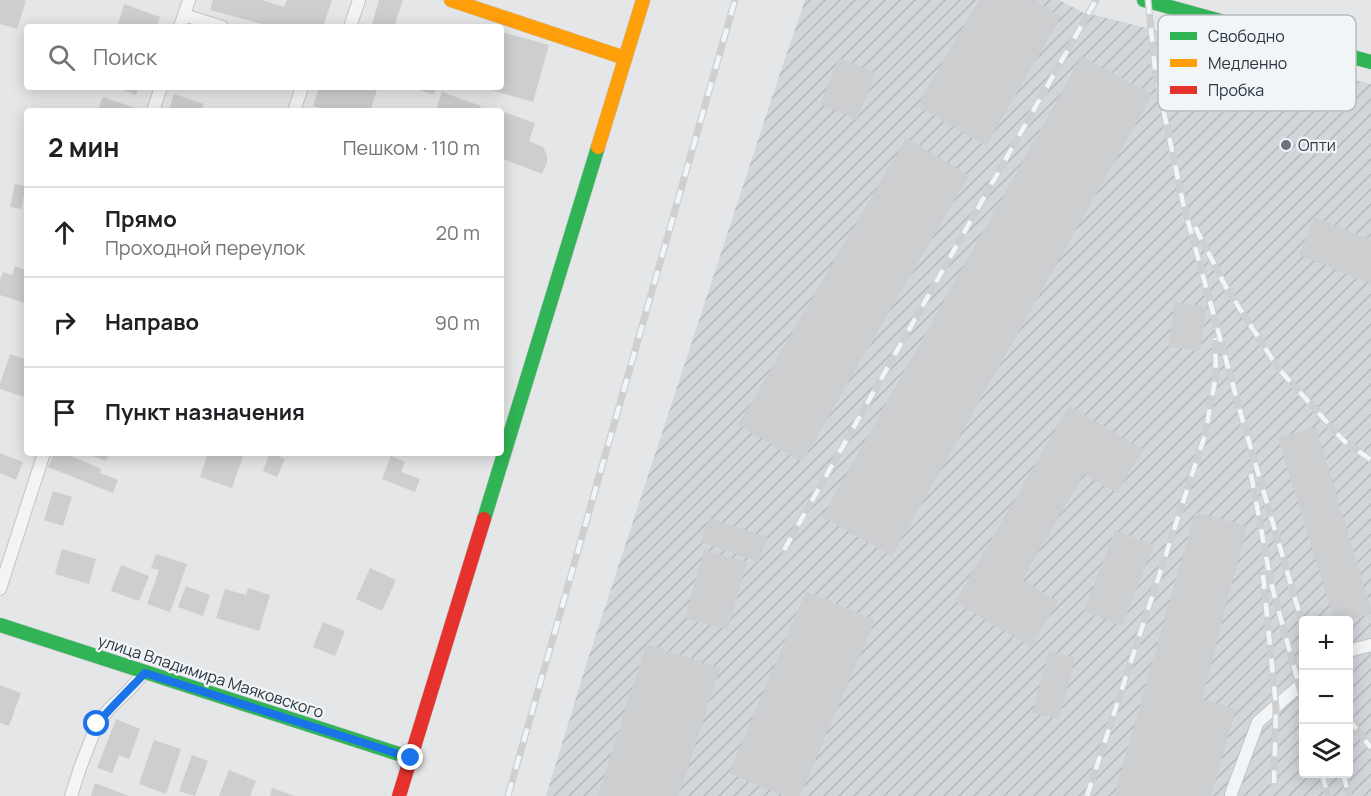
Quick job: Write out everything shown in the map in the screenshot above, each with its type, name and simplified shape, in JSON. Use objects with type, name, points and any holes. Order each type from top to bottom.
[{"type":"main road","points":[[451,0],[625,58]]},
{"type":"main road","points":[[504,454],[642,0]]},
{"type":"main road","points":[[1144,0],[1199,15]]},
{"type":"main road","points":[[1356,58],[1371,62]]},
{"type":"main road","points":[[399,796],[503,456]]},
{"type":"main road","name":"улица Владимира Маяковского","points":[[0,625],[411,758]]},
{"type":"lane","points":[[181,24],[189,0]]},
{"type":"lane","points":[[351,24],[359,0]]},
{"type":"lane","points":[[184,15],[212,24]]},
{"type":"lane","points":[[154,108],[160,90]]},
{"type":"lane","points":[[295,108],[301,90]]},
{"type":"lane","points":[[0,589],[43,456]]},
{"type":"lane","points":[[1353,650],[1371,645]]},
{"type":"lane","points":[[71,796],[97,724],[145,673]]},
{"type":"lane","points":[[1231,794],[1258,722],[1299,686]]},
{"type":"shaded area","points":[[805,0],[1059,0],[1082,12],[1158,31],[1158,111],[1356,111],[1356,80],[1371,84],[1371,796],[546,796],[587,662]]},
{"type":"building","points":[[0,0],[26,1],[17,29],[0,24]]},
{"type":"building","points":[[213,0],[262,0],[284,7],[287,0],[332,0],[324,24],[262,24],[210,10]]},
{"type":"building","points":[[379,0],[403,0],[395,24],[372,24]]},
{"type":"building","points":[[979,0],[1033,0],[1061,17],[986,146],[917,106]]},
{"type":"building","points":[[124,4],[160,17],[158,24],[118,24]]},
{"type":"building","points":[[504,33],[549,45],[533,102],[491,90],[504,90]]},
{"type":"building","points":[[1082,56],[1152,95],[892,556],[822,517]]},
{"type":"building","points":[[839,58],[876,73],[857,120],[820,104]]},
{"type":"building","points":[[124,90],[138,90],[136,95]]},
{"type":"building","points":[[318,90],[377,90],[371,108],[313,106]]},
{"type":"building","points":[[420,90],[436,90],[434,95]]},
{"type":"building","points":[[442,92],[481,106],[480,108],[437,108]]},
{"type":"building","points":[[174,94],[204,104],[202,108],[170,108]]},
{"type":"building","points":[[103,97],[135,108],[99,108]]},
{"type":"building","points":[[504,112],[535,123],[529,141],[543,147],[547,156],[547,163],[542,174],[504,159]]},
{"type":"building","points":[[906,138],[969,175],[802,462],[738,425]]},
{"type":"building","points":[[15,184],[24,186],[21,209],[10,207]]},
{"type":"building","points":[[1315,217],[1371,240],[1371,284],[1299,255]]},
{"type":"building","points":[[15,266],[24,270],[24,303],[0,295],[0,280],[3,272],[12,275]]},
{"type":"building","points":[[1175,302],[1207,307],[1200,351],[1168,346]]},
{"type":"building","points":[[10,354],[24,359],[24,397],[0,389]]},
{"type":"building","points":[[1069,406],[1143,449],[1117,493],[1084,474],[1022,580],[1058,601],[1031,647],[955,602]]},
{"type":"building","points":[[1316,427],[1371,614],[1353,619],[1353,616],[1333,616],[1278,438]]},
{"type":"building","points":[[0,453],[23,462],[16,480],[0,473]]},
{"type":"building","points":[[53,456],[71,456],[101,469],[100,473],[118,480],[113,493],[48,467]]},
{"type":"building","points":[[93,456],[108,456],[106,461]]},
{"type":"building","points":[[207,456],[243,456],[232,488],[200,477]]},
{"type":"building","points":[[269,456],[285,459],[277,477],[263,471]]},
{"type":"building","points":[[391,456],[405,462],[401,472],[420,479],[415,492],[382,479]]},
{"type":"building","points":[[53,491],[72,497],[63,526],[44,520]]},
{"type":"building","points":[[1195,512],[1247,526],[1202,699],[1236,709],[1211,796],[1114,796]]},
{"type":"building","points":[[709,518],[767,537],[759,562],[701,542]]},
{"type":"building","points":[[1115,530],[1154,545],[1122,626],[1084,611]]},
{"type":"building","points":[[62,549],[96,559],[89,584],[55,574]]},
{"type":"building","points":[[704,550],[747,562],[728,630],[685,618]]},
{"type":"building","points":[[156,554],[187,564],[170,612],[147,604],[159,570],[151,568]]},
{"type":"building","points":[[121,565],[149,576],[139,601],[111,591]]},
{"type":"building","points":[[370,568],[396,580],[382,611],[356,599]]},
{"type":"building","points":[[186,586],[210,595],[203,616],[178,607]]},
{"type":"building","points":[[248,588],[270,595],[259,631],[216,618],[225,589],[246,595]]},
{"type":"building","points":[[806,591],[875,620],[800,796],[783,796],[729,773]]},
{"type":"building","points":[[323,622],[345,631],[335,656],[313,647]]},
{"type":"building","points":[[646,644],[720,668],[679,796],[598,796]]},
{"type":"building","points":[[1049,651],[1075,658],[1059,719],[1032,713]]},
{"type":"building","points":[[0,685],[21,693],[9,726],[0,723]]},
{"type":"building","points":[[116,719],[140,729],[129,759],[119,755],[112,773],[97,768]]},
{"type":"building","points":[[154,740],[181,749],[166,794],[139,784]]},
{"type":"building","points":[[192,755],[208,761],[195,796],[179,791]]},
{"type":"building","points":[[229,770],[256,781],[250,796],[219,796]]},
{"type":"building","points":[[95,783],[129,796],[91,796]]},
{"type":"building","points":[[272,788],[295,796],[270,796]]},
{"type":"railway","points":[[508,796],[735,0]]},
{"type":"railway","points":[[784,550],[1096,0]]},
{"type":"railway","points":[[1148,0],[1158,83]]},
{"type":"railway","points":[[1164,111],[1183,203],[1242,418],[1300,616]]},
{"type":"railway","points":[[1195,227],[1226,287],[1278,368],[1344,441],[1371,460]]},
{"type":"railway","points":[[1087,796],[1205,435],[1216,375],[1215,338]]},
{"type":"railway","points":[[1251,474],[1271,583],[1299,685]]},
{"type":"railway","points":[[1263,575],[1276,707],[1274,783]]},
{"type":"railway","points":[[1353,724],[1371,748]]},
{"type":"railway","points":[[1323,778],[1328,796]]},
{"type":"railway","points":[[1344,778],[1349,796]]},
{"type":"traffic: fast","points":[[1144,0],[1199,15]]},
{"type":"traffic: fast","points":[[1356,58],[1371,62]]},
{"type":"traffic: fast","points":[[504,454],[598,147]]},
{"type":"traffic: fast","points":[[484,519],[503,456]]},
{"type":"traffic: fast","points":[[0,625],[411,758]]},
{"type":"traffic: slow","points":[[451,0],[625,58]]},
{"type":"traffic: slow","points":[[598,147],[643,0]]},
{"type":"traffic: jam","points":[[399,796],[484,519]]},
{"type":"place","name":"Опти","points":[[1286,145]]},
{"type":"route","points":[[97,724],[145,673],[411,758]]}]
